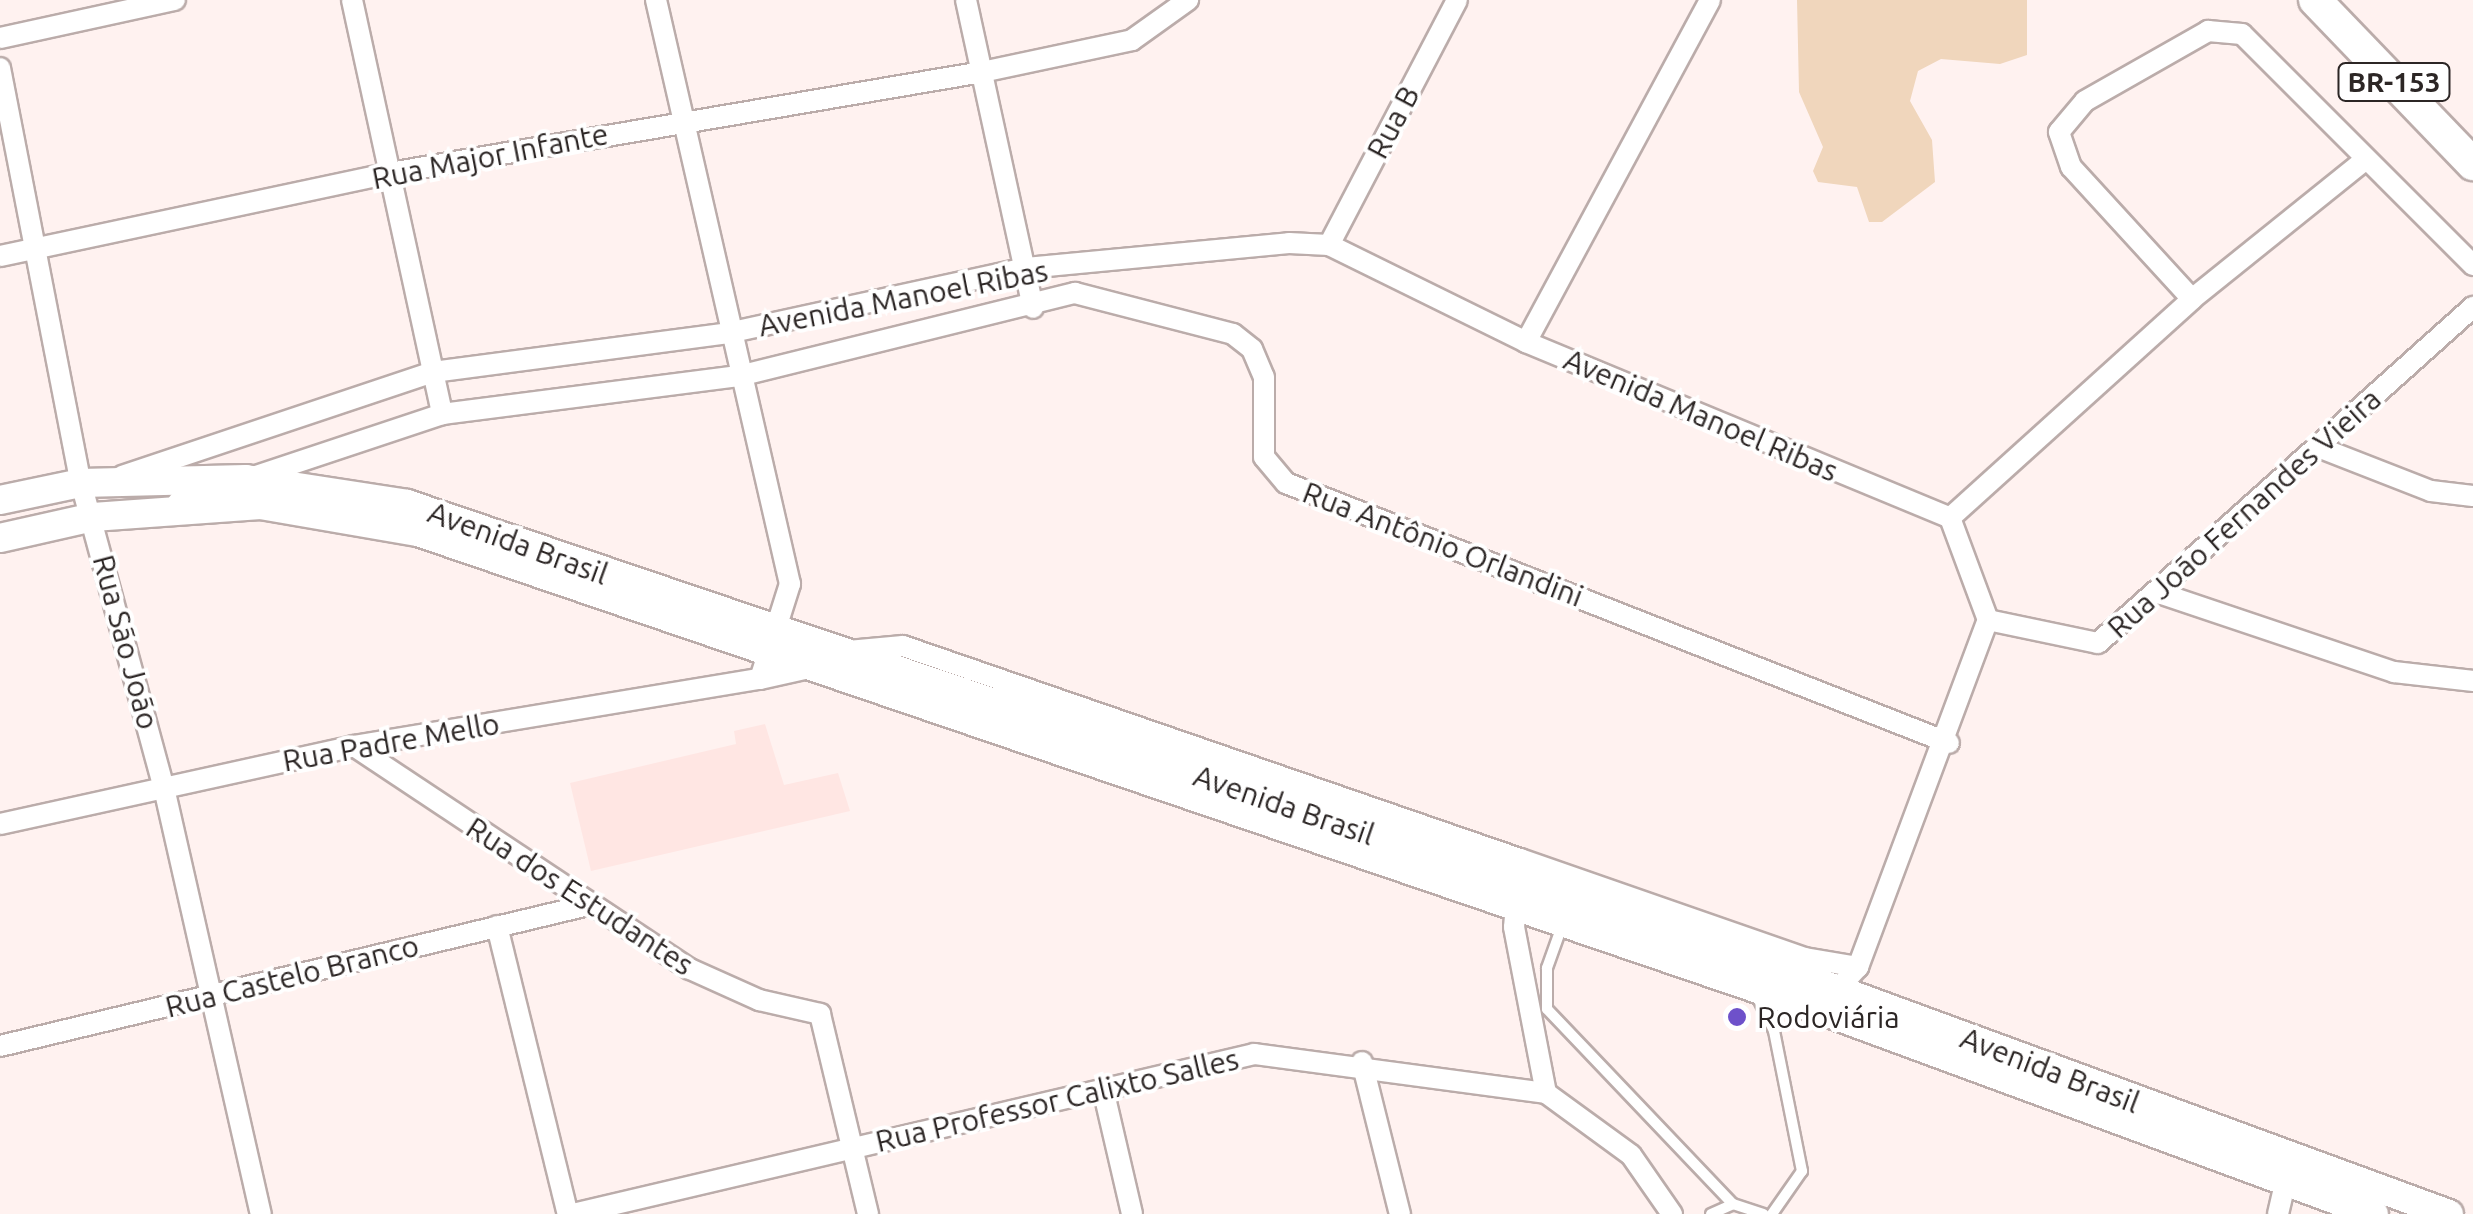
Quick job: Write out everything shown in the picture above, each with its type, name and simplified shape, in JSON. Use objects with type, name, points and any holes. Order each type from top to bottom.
[{"type":"highway","name":"BR-153","points":[[2316,0],[2473,164]]},
{"type":"main road","name":"Avenida Brasil","points":[[92,483],[246,479],[407,504],[807,672],[1464,880],[1520,870],[1804,967],[1829,1000],[2285,1184],[2371,1214]]},
{"type":"main road","name":"Avenida Manoel Ribas","points":[[0,500],[92,483]]},
{"type":"main road","name":"Avenida Brasil","points":[[133,514],[261,505],[418,532],[768,656],[833,652],[1464,880],[1512,909],[1792,1003],[1829,1000],[2449,1214]]},
{"type":"main road","name":"Avenida Manoel Ribas","points":[[0,538],[93,517],[133,514]]},
{"type":"street","points":[[0,38],[175,0]]},
{"type":"street","points":[[352,0],[442,414]]},
{"type":"street","points":[[656,0],[728,333],[790,584],[768,656]]},
{"type":"street","points":[[966,0],[1034,308],[1074,293],[1078,268]]},
{"type":"street","name":"Rua Major Infante","points":[[0,256],[390,174],[685,120],[982,72],[1132,40],[1188,0]]},
{"type":"street","name":"Rua B","points":[[1328,244],[1456,0]]},
{"type":"street","points":[[1526,342],[1710,0]]},
{"type":"street","points":[[2192,298],[2071,166],[2059,132],[2085,101],[2208,31],[2226,30],[2366,159],[2473,265]]},
{"type":"street","name":"Rua São João","points":[[0,68],[92,483],[93,517],[164,788],[261,1214]]},
{"type":"street","points":[[1829,1000],[1858,967],[1949,743],[1988,620],[1950,518],[2192,298],[2366,159]]},
{"type":"street","name":"Avenida Manoel Ribas","points":[[92,483],[432,372],[728,333],[1026,268],[1078,268],[1328,244],[1526,342],[1950,518]]},
{"type":"street","name":"Rua Antônio Orlandini","points":[[1074,293],[1233,334],[1252,348],[1264,377],[1264,457],[1286,483],[1949,743]]},
{"type":"street","name":"Rua João Fernandes Vieira","points":[[1988,620],[2098,643],[2162,594],[2473,307]]},
{"type":"street","name":"Avenida Manoel Ribas","points":[[133,514],[442,414],[739,376],[1034,308]]},
{"type":"street","points":[[2318,447],[2431,492],[2473,496]]},
{"type":"street","points":[[2162,594],[2394,672],[2473,681]]},
{"type":"street","points":[[807,672],[833,652],[903,646],[1520,870],[1512,909],[1546,1093],[1631,1154],[1672,1214]]},
{"type":"street","name":"Rua Padre Mello","points":[[0,824],[768,656]]},
{"type":"street","name":"Rua dos Estudantes","points":[[354,746],[584,906],[760,1000],[820,1014],[852,1148]]},
{"type":"street","name":"Rua Castelo Branco","points":[[0,1046],[584,906]]},
{"type":"street","points":[[498,926],[570,1214]]},
{"type":"street","points":[[1804,967],[1858,967]]},
{"type":"street","name":"Rua Professor Calixto Salles","points":[[570,1214],[1254,1054],[1362,1062],[1546,1093]]},
{"type":"street","points":[[1362,1062],[1400,1214]]},
{"type":"street","points":[[1102,1089],[1132,1214]]},
{"type":"street","points":[[852,1148],[868,1214]]},
{"type":"street","points":[[2278,1214],[2285,1184]]},
{"type":"lane","points":[[1563,926],[1547,968],[1547,1009],[1733,1204],[1763,1214]]},
{"type":"lane","points":[[1772,1214],[1802,1171],[1774,1031],[1757,996],[1792,1003],[1804,967]]},
{"type":"lane","points":[[1711,1214],[1733,1204]]},
{"type":"shaded area","points":[[1797,0],[2027,0],[2027,55],[2000,64],[1941,59],[1918,71],[1910,101],[1932,140],[1935,182],[1882,222],[1869,222],[1857,187],[1818,182],[1813,171],[1823,147],[1799,92]]},
{"type":"shaded area","points":[[765,724],[784,785],[838,773],[850,811],[591,871],[570,783],[736,744],[734,731]]},
{"type":"place","name":"Rodoviária","points":[[1737,1017]]}]
